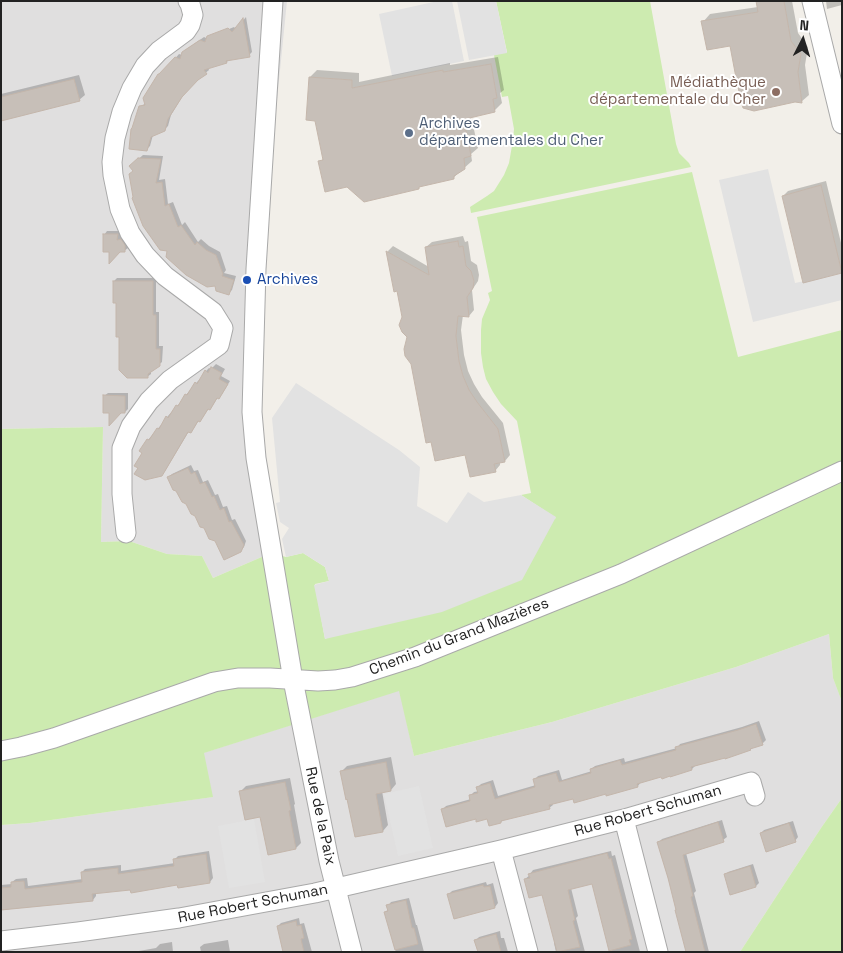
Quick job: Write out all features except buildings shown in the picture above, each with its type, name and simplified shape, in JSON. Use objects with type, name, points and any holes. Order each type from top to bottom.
[{"type":"street","points":[[126,533],[122,494],[122,448],[131,426],[149,401],[170,380],[219,344],[223,328],[213,312],[165,276],[145,255],[130,233],[120,209],[113,175],[112,162],[115,138],[122,112],[132,88],[145,66],[159,51],[186,31],[190,25],[193,15],[188,1]]},
{"type":"street","name":"Rue de la Paix","points":[[273,1],[259,216],[252,412],[256,458],[293,680],[336,888],[352,952]]},
{"type":"street","points":[[812,1],[842,124]]},
{"type":"street","points":[[222,332],[254,333]]},
{"type":"street","name":"Chemin du Grand Mazières","points":[[1,751],[54,738],[214,682],[238,678],[326,680],[352,677],[415,657],[620,574],[842,470]]},
{"type":"street","name":"Rue Robert Schuman","points":[[1,941],[179,918],[306,895],[501,850],[624,819],[751,782],[755,796]]},
{"type":"street","points":[[624,819],[658,952]]},
{"type":"street","points":[[501,850],[528,952]]},
{"type":"shaded area","points":[[1,1],[287,1],[244,427],[271,553],[213,578],[202,556],[167,554],[129,541],[101,542],[103,427],[1,429]]},
{"type":"shaded area","points":[[438,1],[452,1],[464,61],[392,76],[379,14]]},
{"type":"shaded area","points":[[457,1],[496,1],[507,53],[469,60]]},
{"type":"shaded area","points":[[768,169],[795,283],[842,273],[842,300],[753,322],[719,180]]},
{"type":"shaded area","points":[[296,383],[399,450],[420,467],[417,506],[447,523],[468,492],[484,502],[521,495],[556,517],[522,580],[442,612],[325,639],[314,585],[329,581],[325,567],[303,553],[286,557],[282,539],[289,528],[280,522],[276,503],[280,502],[272,418]]},
{"type":"shaded area","points":[[829,634],[833,678],[842,702],[842,798],[740,952],[1,952],[1,825],[30,823],[212,797],[203,753],[400,690],[414,756],[552,722],[736,667]]},
{"type":"shaded area","points":[[419,786],[433,848],[398,856],[384,794]]},
{"type":"shaded area","points":[[254,819],[265,882],[229,888],[218,826]]},
{"type":"green space","points":[[496,1],[650,1],[676,144],[679,153],[691,167],[471,213],[470,207],[494,191],[504,175],[509,163],[513,140],[514,129],[508,96],[502,97],[494,55],[507,52]]},
{"type":"green space","points":[[692,172],[738,357],[842,330],[842,702],[833,678],[829,634],[736,667],[552,722],[414,756],[399,691],[204,753],[213,797],[30,823],[1,825],[1,429],[103,427],[101,542],[129,541],[167,554],[202,556],[213,578],[271,553],[286,557],[303,553],[325,567],[329,581],[315,584],[325,639],[556,518],[521,495],[531,493],[517,421],[501,404],[486,379],[481,353],[481,330],[482,319],[490,300],[488,293],[492,291],[477,217]]},
{"type":"green space","points":[[842,798],[842,952],[740,952],[821,828]]},
{"type":"place","name":"Médiathèque départementale du Cher","points":[[776,92]]},
{"type":"place","name":"Archives départementales du Cher","points":[[409,133]]},
{"type":"place","name":"Archives","points":[[247,280]]}]
